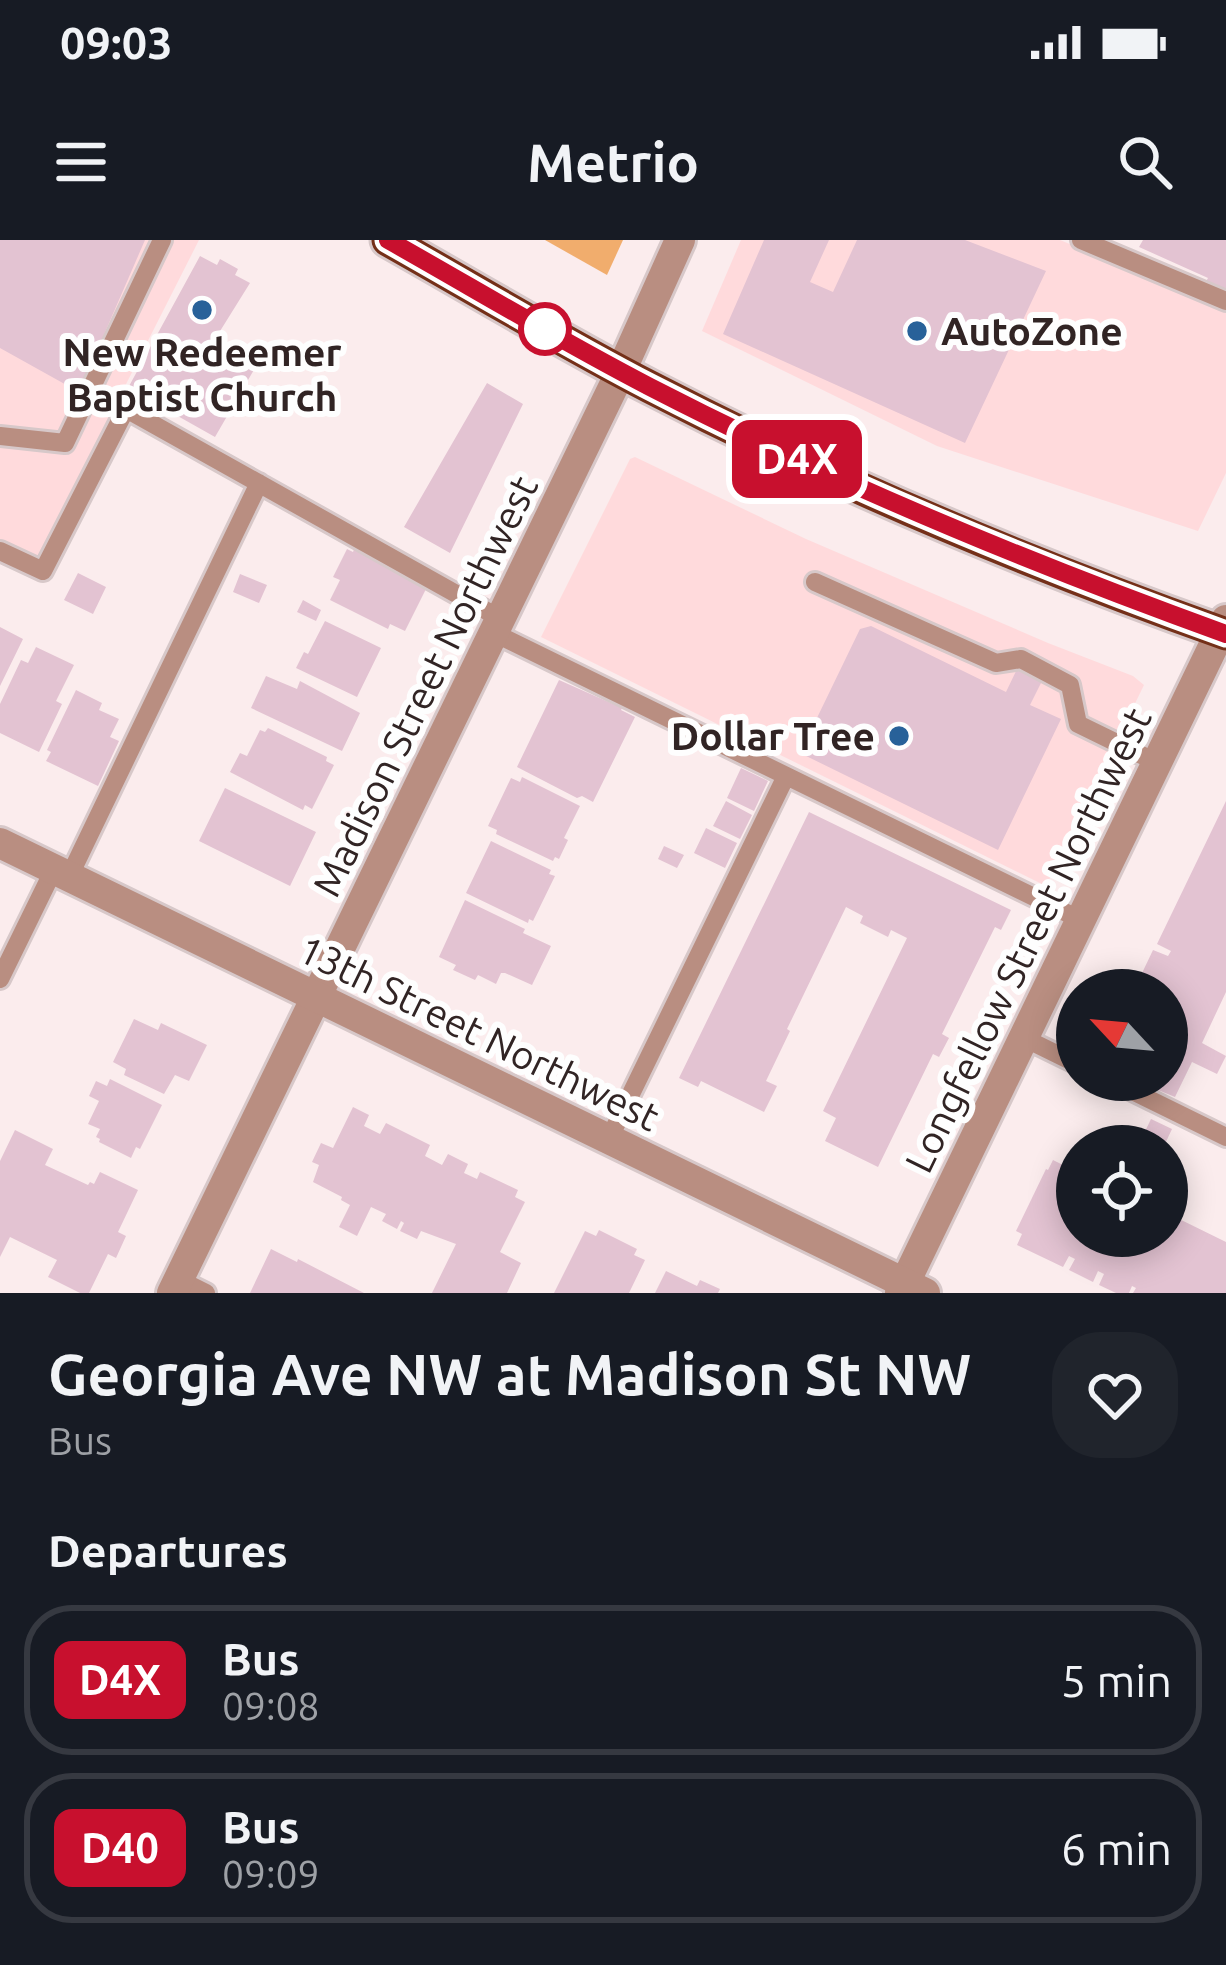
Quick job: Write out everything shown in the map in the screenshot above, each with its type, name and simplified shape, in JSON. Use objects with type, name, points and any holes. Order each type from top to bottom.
[{"type":"highway","points":[[388,240],[621,371],[758,441],[1055,571],[1224,629]]},
{"type":"street","name":"Madison Street Northwest","points":[[186,1288],[317,998],[680,240]]},
{"type":"street","name":"Longfellow Street Northwest","points":[[910,1290],[1024,1038],[1224,629]]},
{"type":"street","name":"13th Street Northwest","points":[[0,843],[910,1290]]},
{"type":"lane","points":[[0,436],[65,443],[162,240]]},
{"type":"lane","points":[[1081,240],[1226,301]]},
{"type":"lane","points":[[0,551],[43,571],[126,409],[497,626],[786,776],[1081,920]]},
{"type":"lane","points":[[0,979],[61,873],[259,483]]},
{"type":"lane","points":[[815,582],[996,663],[1021,659],[1054,676],[1070,685],[1078,724],[1158,763]]},
{"type":"lane","points":[[609,1139],[786,776]]},
{"type":"lane","points":[[1024,1038],[1056,1054]]},
{"type":"lane","points":[[1153,1101],[1226,1137]]},
{"type":"shaded area","points":[[0,240],[199,240],[37,560],[0,542]]},
{"type":"shaded area","points":[[545,240],[623,240],[607,275]]},
{"type":"shaded area","points":[[741,240],[1060,240],[1226,309],[1226,473],[1198,531],[937,446],[702,331]]},
{"type":"shaded area","points":[[635,457],[806,539],[1133,676],[1144,685],[1046,886],[541,637]]},
{"type":"building","points":[[0,240],[145,240],[79,392],[0,348]]},
{"type":"building","name":"AutoZone","points":[[764,240],[829,240],[810,282],[833,292],[857,240],[965,240],[1046,271],[965,443],[723,334]]},
{"type":"building","points":[[1143,240],[1226,240],[1226,295],[1204,285],[1208,278],[1139,247]]},
{"type":"building","points":[[200,256],[217,265],[220,259],[250,283],[207,352],[215,356],[223,341],[259,361],[215,437],[128,388]]},
{"type":"building","points":[[487,383],[523,404],[450,553],[404,527]]},
{"type":"building","points":[[355,547],[415,576],[412,580],[427,587],[405,631],[390,624],[388,629],[330,600],[340,580],[333,577],[347,549],[353,552]]},
{"type":"building","points":[[78,573],[106,587],[93,614],[64,600]]},
{"type":"building","points":[[240,574],[267,585],[259,603],[233,592]]},
{"type":"building","points":[[303,600],[321,610],[316,621],[297,612]]},
{"type":"building","points":[[325,621],[381,648],[357,697],[296,668]]},
{"type":"building","points":[[871,626],[1006,692],[1019,665],[1044,677],[1030,705],[1061,719],[998,850],[800,753],[860,629]]},
{"type":"building","points":[[0,627],[23,639],[0,686]]},
{"type":"building","points":[[36,647],[74,665],[39,752],[0,733],[0,704],[21,660],[28,663]]},
{"type":"building","points":[[266,676],[297,689],[300,681],[360,713],[342,751],[251,708]]},
{"type":"building","points":[[559,680],[635,717],[593,802],[517,767]]},
{"type":"building","points":[[76,690],[102,703],[99,710],[119,719],[110,737],[119,741],[98,786],[46,761]]},
{"type":"building","points":[[268,728],[334,765],[312,809],[305,805],[303,810],[230,772],[240,753],[247,756],[260,730]]},
{"type":"building","points":[[741,768],[768,781],[754,811],[727,798]]},
{"type":"building","points":[[522,777],[580,806],[559,859],[553,861],[488,826],[511,778],[520,782]]},
{"type":"building","points":[[225,788],[316,832],[290,886],[199,841]]},
{"type":"building","points":[[726,801],[752,815],[740,839],[713,826]]},
{"type":"building","points":[[1226,801],[1226,992],[1202,1043],[1226,1056],[1217,1074],[1192,1062],[1188,1070],[1188,969],[1144,969],[1153,950],[1168,956],[1171,951],[1157,944]]},
{"type":"building","points":[[809,812],[1011,910],[1001,930],[995,927],[942,1034],[949,1038],[939,1057],[933,1054],[878,1167],[825,1141],[836,1118],[823,1111],[907,938],[891,930],[888,937],[860,923],[863,916],[846,907],[766,1081],[777,1086],[764,1112],[701,1081],[698,1087],[679,1078]]},
{"type":"building","points":[[706,828],[737,843],[725,868],[694,853]]},
{"type":"building","points":[[491,841],[555,876],[533,921],[528,923],[466,893]]},
{"type":"building","points":[[664,846],[684,855],[677,868],[658,859]]},
{"type":"building","points":[[465,900],[551,946],[532,985],[505,973],[496,984],[478,975],[475,980],[439,957]]},
{"type":"building","points":[[134,1019],[158,1030],[161,1023],[207,1045],[189,1081],[175,1075],[164,1094],[124,1075],[126,1069],[113,1062]]},
{"type":"building","points":[[110,1079],[162,1105],[131,1158],[99,1142],[100,1129],[88,1124],[99,1101],[89,1096],[96,1081],[107,1086]]},
{"type":"building","points":[[353,1107],[369,1115],[364,1126],[380,1134],[386,1123],[430,1145],[425,1156],[442,1165],[448,1154],[468,1164],[464,1173],[477,1179],[480,1172],[518,1190],[515,1197],[525,1202],[500,1252],[521,1263],[507,1293],[432,1293],[456,1244],[421,1231],[417,1239],[400,1231],[404,1223],[397,1229],[382,1221],[386,1214],[371,1207],[357,1236],[339,1227],[350,1205],[313,1182],[319,1165],[312,1162],[321,1143],[333,1148]]},
{"type":"building","points":[[15,1130],[53,1149],[45,1165],[88,1185],[94,1184],[100,1172],[138,1190],[118,1232],[126,1236],[116,1258],[108,1254],[89,1293],[48,1277],[57,1260],[10,1237],[0,1257],[0,1161]]},
{"type":"building","points":[[1056,1162],[1056,1257],[1068,1257],[1063,1267],[1017,1245],[1022,1234],[1016,1231]]},
{"type":"building","points":[[1188,1223],[1226,1242],[1226,1293],[1133,1293],[1136,1288],[1132,1286],[1129,1293],[1116,1293],[1099,1285],[1104,1274],[1098,1271],[1093,1282],[1069,1270],[1075,1259],[1071,1257],[1188,1257]]},
{"type":"building","points":[[599,1230],[637,1249],[634,1255],[645,1260],[629,1293],[554,1293],[585,1231],[596,1236]]},
{"type":"building","points":[[271,1249],[298,1259],[364,1293],[250,1293]]},
{"type":"building","points":[[666,1271],[697,1286],[700,1280],[720,1289],[718,1293],[655,1293]]},
{"type":"bus line","name":"D4X","points":[[388,240],[651,388],[787,454],[1033,562],[1226,634]]},
{"type":"place","name":"New Redeemer Baptist Church","points":[[202,310]]},
{"type":"place","name":"AutoZone","points":[[917,331]]},
{"type":"place","name":"Dollar Tree","points":[[899,736]]}]
